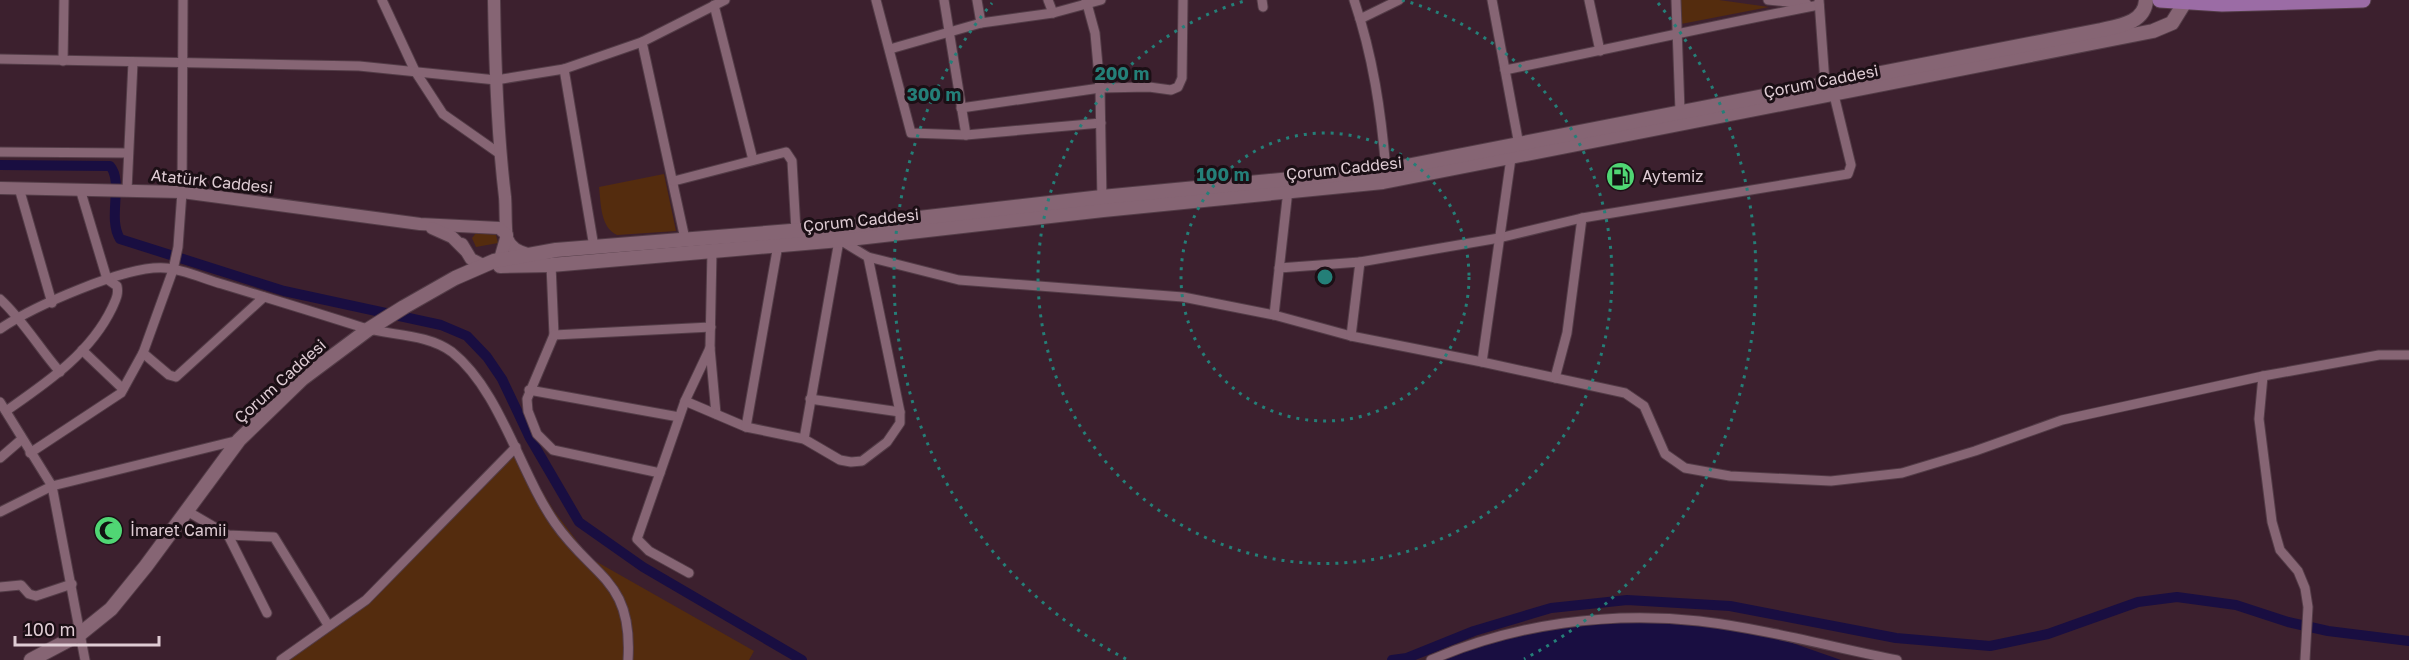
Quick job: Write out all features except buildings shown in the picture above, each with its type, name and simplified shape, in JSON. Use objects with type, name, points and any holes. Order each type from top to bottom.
[{"type":"highway","points":[[2160,0],[2276,4],[2363,0]]},
{"type":"main road","name":"Çorum Caddesi","points":[[483,265],[550,265],[778,245],[840,234],[1386,170],[2116,27],[2140,16],[2146,0]]},
{"type":"main road","name":"Çorum Caddesi","points":[[1102,204],[1383,182],[2159,30],[2175,20],[2185,1]]},
{"type":"main road","name":"Çorum Caddesi","points":[[31,660],[80,634],[121,596],[239,440],[302,379],[369,329],[463,273],[500,259],[594,247],[796,231],[840,234]]},
{"type":"street","points":[[63,61],[64,0]]},
{"type":"street","points":[[30,453],[115,398],[123,389],[143,353],[173,270],[178,247],[182,192],[183,0]]},
{"type":"street","points":[[382,0],[415,71],[443,114],[500,154]]},
{"type":"street","points":[[494,0],[504,227],[500,259]]},
{"type":"street","points":[[0,59],[359,66],[496,80],[564,69],[642,42],[724,0]]},
{"type":"street","points":[[876,0],[911,133],[966,135],[1101,123]]},
{"type":"street","points":[[944,0],[966,135]]},
{"type":"street","points":[[976,0],[981,23]]},
{"type":"street","points":[[1048,0],[1053,13]]},
{"type":"street","points":[[890,49],[981,23],[1053,13],[1101,0]]},
{"type":"street","points":[[961,108],[1100,88],[1149,87],[1171,90],[1178,87],[1182,74],[1183,0]]},
{"type":"street","points":[[1354,0],[1367,39],[1380,101],[1386,170]]},
{"type":"street","points":[[1360,20],[1400,0]]},
{"type":"street","points":[[1492,0],[1518,145]]},
{"type":"street","points":[[1589,0],[1600,51]]},
{"type":"street","points":[[1676,0],[1680,111]]},
{"type":"street","points":[[1768,0],[1819,2]]},
{"type":"street","points":[[1087,2],[1095,33],[1100,88],[1102,204]]},
{"type":"street","points":[[1505,70],[1819,2]]},
{"type":"street","points":[[1279,267],[1360,262],[1499,238],[1582,218],[1848,174],[1851,165],[1834,95],[1825,83],[1819,2]]},
{"type":"street","points":[[714,4],[753,160]]},
{"type":"street","points":[[642,42],[685,239]]},
{"type":"street","points":[[127,190],[133,62]]},
{"type":"street","points":[[564,69],[594,247]]},
{"type":"street","points":[[0,152],[128,153]]},
{"type":"street","points":[[674,181],[782,152],[790,156],[796,231]]},
{"type":"street","points":[[1482,362],[1511,158]]},
{"type":"street","name":"Atatürk Caddesi","points":[[0,188],[182,192],[420,224]]},
{"type":"street","points":[[19,188],[52,303]]},
{"type":"street","points":[[6,411],[60,372],[82,350],[104,324],[118,295],[117,286],[108,279],[80,189]]},
{"type":"street","points":[[1274,315],[1288,190]]},
{"type":"street","points":[[1554,378],[1567,333],[1582,218]]},
{"type":"street","points":[[420,224],[504,227]]},
{"type":"street","points":[[420,224],[449,235],[483,265]]},
{"type":"street","points":[[463,273],[468,262],[463,237],[475,227]]},
{"type":"street","points":[[504,227],[514,247],[528,254]]},
{"type":"street","points":[[840,234],[867,257],[959,280],[1183,297],[1274,315],[1351,336],[1625,393],[1644,406],[1665,454],[1685,468],[1730,476],[1831,481],[1902,473],[1975,452],[2062,420],[2263,376],[2379,355],[2409,354]]},
{"type":"street","points":[[804,439],[840,234]]},
{"type":"street","points":[[746,427],[778,245]]},
{"type":"street","points":[[712,250],[710,348],[716,414]]},
{"type":"street","points":[[685,401],[746,427],[804,439],[840,460],[862,461],[887,442],[900,423],[900,412],[867,257]]},
{"type":"street","points":[[1351,336],[1360,262]]},
{"type":"street","points":[[550,265],[554,335],[529,390],[528,411],[537,434],[547,447],[559,452],[660,473]]},
{"type":"street","points":[[0,329],[19,316],[108,279],[151,269],[173,270],[369,329],[429,341],[452,352],[479,385],[516,447],[555,522],[617,593],[628,627],[628,660]]},
{"type":"street","points":[[143,353],[169,375],[176,377],[264,297]]},
{"type":"street","points":[[0,299],[19,316],[34,342],[60,372]]},
{"type":"street","points":[[554,335],[711,327]]},
{"type":"street","points":[[689,573],[649,551],[637,539],[685,401],[710,348]]},
{"type":"street","points":[[82,350],[123,389]]},
{"type":"street","points":[[2263,376],[2259,419],[2272,522],[2280,550],[2298,571],[2305,588],[2308,607],[2306,660]]},
{"type":"street","points":[[529,390],[679,417]]},
{"type":"street","points":[[810,399],[900,412]]},
{"type":"street","points":[[0,402],[52,486],[85,660]]},
{"type":"street","points":[[0,458],[22,439]]},
{"type":"street","points":[[3,509],[52,486],[239,440]]},
{"type":"street","points":[[281,660],[366,600],[516,447]]},
{"type":"street","points":[[187,511],[228,535],[268,536],[280,542],[328,625]]},
{"type":"street","points":[[228,535],[267,613]]},
{"type":"street","points":[[0,587],[21,585],[28,594],[36,596],[72,584]]},
{"type":"street","points":[[1431,660],[1467,646],[1527,630],[1577,621],[1632,618],[1700,621],[1897,660]]},
{"type":"shaded area","points":[[1680,0],[1719,0],[1769,7],[1681,24]]},
{"type":"shaded area","points":[[664,174],[676,231],[617,235],[611,231],[602,214],[599,187]]},
{"type":"shaded area","points":[[476,233],[496,235],[498,243],[476,247],[472,238]]},
{"type":"shaded area","points":[[516,447],[554,511],[590,558],[754,651],[749,660],[287,660],[366,600]]},
{"type":"shaded area","points":[[1632,618],[1761,632],[1841,660],[1431,660],[1497,637]]},
{"type":"waterway","points":[[0,165],[110,166],[116,181],[115,221],[120,239],[284,291],[441,325],[467,336],[487,357],[502,379],[530,438],[579,522],[643,567],[802,660]]},
{"type":"waterway","points":[[1392,660],[1407,658],[1474,631],[1551,608],[1627,600],[1730,606],[1896,638],[1990,646],[2048,634],[2138,602],[2177,597],[2236,605],[2288,622],[2328,631],[2409,641]]},
{"type":"place","name":"Aytemiz","points":[[1621,176]]},
{"type":"place","name":"İmaret Camii","points":[[109,530]]}]
